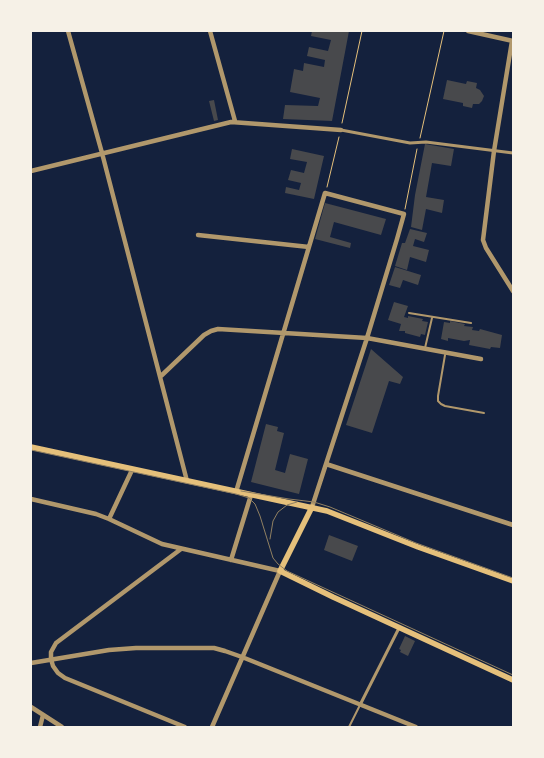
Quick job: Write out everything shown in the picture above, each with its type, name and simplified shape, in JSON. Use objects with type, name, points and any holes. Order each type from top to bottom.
[{"type":"main road","points":[[31,447],[327,511],[427,551],[513,581]]},
{"type":"main road","points":[[312,507],[280,571],[513,680]]},
{"type":"street","points":[[68,31],[161,376],[187,481]]},
{"type":"street","points":[[210,31],[235,121]]},
{"type":"street","points":[[468,31],[512,41],[494,151],[483,240],[513,291]]},
{"type":"street","points":[[31,170],[235,121],[340,130],[418,144],[426,142],[513,153]]},
{"type":"street","points":[[236,492],[325,193],[404,214],[367,338],[312,507]]},
{"type":"street","points":[[198,235],[309,247]]},
{"type":"street","points":[[161,376],[204,335],[218,329],[367,338],[481,359]]},
{"type":"street","points":[[326,464],[513,525]]},
{"type":"street","points":[[109,519],[132,470]]},
{"type":"street","points":[[231,560],[251,495]]},
{"type":"street","points":[[31,499],[88,512],[109,519],[162,544],[280,571],[212,727]]},
{"type":"street","points":[[181,549],[56,643],[51,652],[51,659],[58,673],[66,678],[185,727]]},
{"type":"street","points":[[360,705],[399,628]]},
{"type":"street","points":[[31,663],[109,650],[214,648],[242,657],[416,727]]},
{"type":"street","points":[[31,707],[62,727]]},
{"type":"street","points":[[40,727],[43,715]]},
{"type":"lane","points":[[409,313],[471,323]]},
{"type":"lane","points":[[425,348],[432,318]]},
{"type":"lane","points":[[446,352],[438,400],[445,406],[484,413]]},
{"type":"lane","points":[[350,727],[360,705]]},
{"type":"path","points":[[325,193],[362,31]]},
{"type":"path","points":[[404,214],[444,31]]},
{"type":"building","points":[[312,31],[349,31],[332,121],[283,119],[285,105],[318,106],[320,98],[290,92],[294,69],[303,71],[304,63],[324,67],[325,60],[307,56],[309,47],[328,51],[331,40],[311,36]]},
{"type":"building","points":[[447,80],[466,84],[467,81],[477,83],[476,88],[484,96],[482,101],[479,104],[473,104],[472,108],[463,106],[463,103],[443,99]]},
{"type":"building","points":[[214,100],[218,120],[214,121],[209,101]]},
{"type":"building","points":[[425,144],[454,149],[451,166],[432,163],[426,197],[444,200],[442,213],[426,209],[422,230],[411,227]]},
{"type":"building","points":[[292,149],[324,156],[314,199],[285,193],[286,187],[299,190],[301,183],[288,180],[291,170],[304,173],[307,162],[290,159]]},
{"type":"building","points":[[325,203],[386,219],[381,235],[334,222],[330,237],[351,243],[350,248],[315,239]]},
{"type":"building","points":[[410,229],[427,233],[424,242],[415,239],[413,246],[429,250],[426,262],[410,257],[407,270],[395,266],[402,243],[405,243]]},
{"type":"building","points":[[395,267],[421,275],[418,285],[403,280],[400,288],[389,285]]},
{"type":"building","points":[[394,302],[408,306],[404,317],[423,319],[422,321],[428,322],[425,335],[421,334],[420,337],[405,333],[405,331],[399,331],[401,324],[388,320]]},
{"type":"building","points":[[450,321],[473,327],[472,330],[479,331],[480,329],[502,335],[500,348],[491,347],[490,349],[469,345],[470,340],[464,341],[448,338],[448,341],[441,339],[444,322],[450,323]]},
{"type":"building","points":[[371,349],[403,377],[400,384],[389,381],[372,433],[346,425]]},
{"type":"building","points":[[266,424],[278,427],[277,431],[284,433],[275,470],[285,473],[290,454],[308,459],[299,494],[251,482]]},
{"type":"building","points":[[329,535],[358,546],[352,561],[324,550]]},
{"type":"building","points":[[405,636],[415,641],[408,656],[400,652],[401,650],[399,649]]},
{"type":"tram line","points":[[31,450],[249,498],[255,504],[260,516],[273,558],[287,571],[513,675]]},
{"type":"tram line","points":[[241,491],[314,502],[330,507],[416,543],[513,578]]},
{"type":"tram line","points":[[270,539],[273,521],[278,512],[287,505],[297,502]]}]
